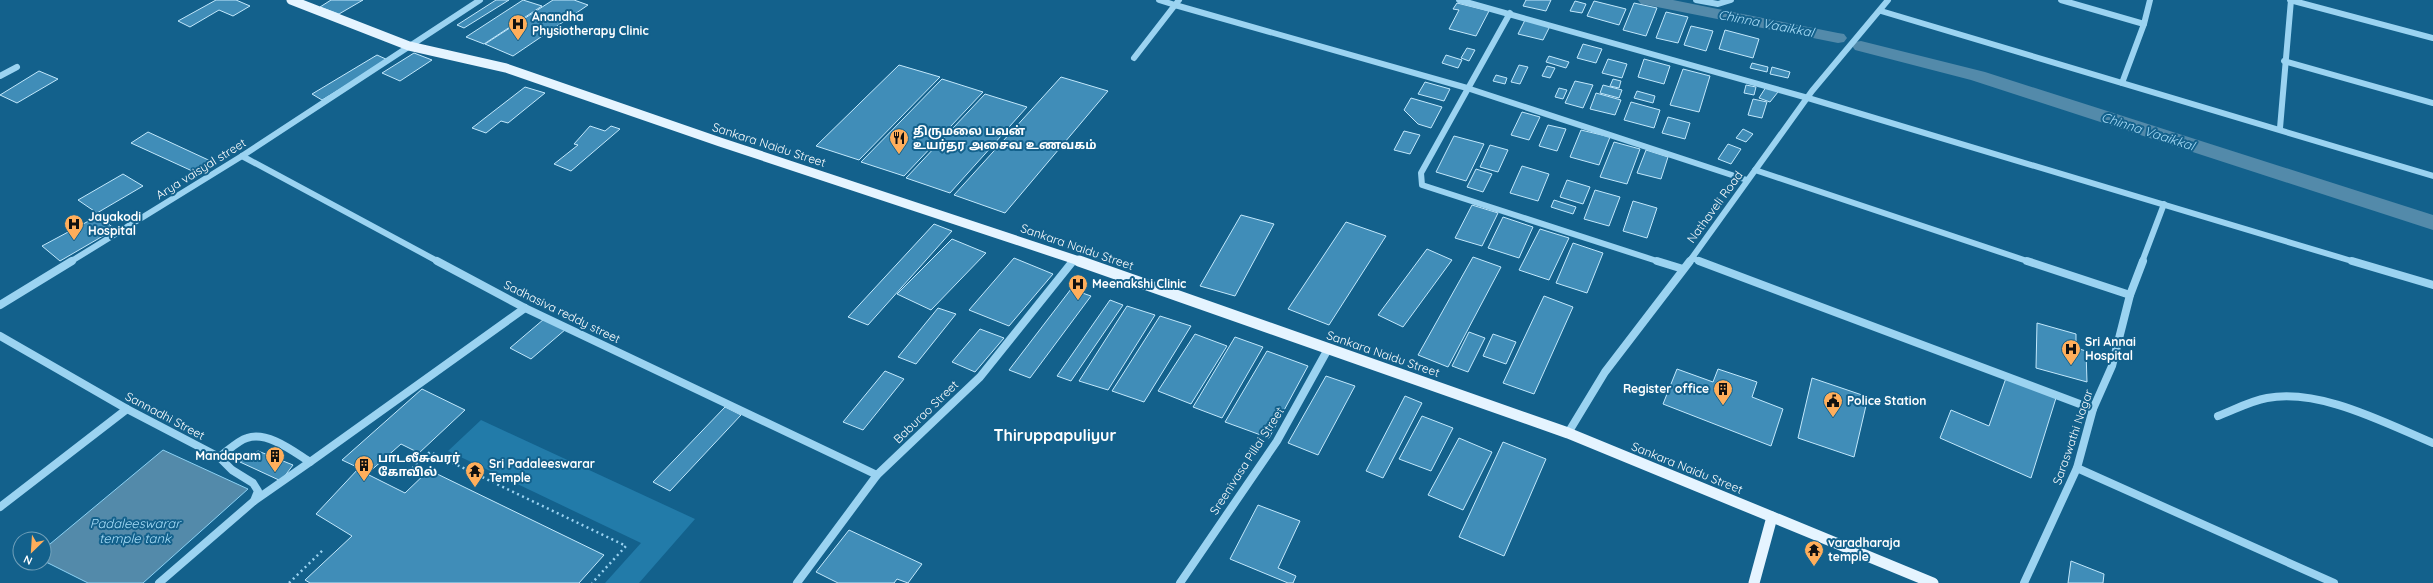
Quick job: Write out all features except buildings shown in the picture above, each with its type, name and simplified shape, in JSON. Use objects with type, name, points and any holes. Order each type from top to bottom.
[{"type":"main road","name":"Sankara Naidu Street","points":[[291,0],[410,46],[506,68],[720,142],[1074,259],[1568,433],[1933,583]]},
{"type":"main road","points":[[1754,583],[1772,517]]},
{"type":"street","name":"Arya vaisyal street","points":[[0,305],[242,156],[480,0]]},
{"type":"street","points":[[1159,0],[1177,2],[1467,88],[1747,180]]},
{"type":"street","points":[[1459,0],[1510,13],[1808,98],[2433,285]]},
{"type":"street","points":[[1696,0],[1713,4],[1722,4],[1731,0]]},
{"type":"street","name":"Nathaveli Road","points":[[1568,433],[1605,372],[1692,258],[1747,180],[1808,98],[1888,0]]},
{"type":"street","points":[[2061,0],[2144,24]]},
{"type":"street","points":[[2122,83],[2144,24],[2150,0]]},
{"type":"street","points":[[2280,128],[2284,61],[2291,0],[2433,38]]},
{"type":"street","points":[[1134,58],[1177,2]]},
{"type":"street","points":[[1880,11],[2280,128],[2433,176]]},
{"type":"street","points":[[1510,13],[1467,88],[1422,174],[1422,185],[1683,269]]},
{"type":"street","points":[[2284,61],[2433,103]]},
{"type":"street","points":[[0,76],[17,67]]},
{"type":"street","name":"Sadhasiva reddy street","points":[[242,156],[525,308],[877,475]]},
{"type":"street","points":[[1755,170],[2130,295]]},
{"type":"street","name":"Saraswathi Nagar","points":[[2024,583],[2077,468],[2093,409],[2112,366],[2130,295],[2164,204]]},
{"type":"street","points":[[1692,258],[2093,409]]},
{"type":"street","name":"Baburao Street","points":[[797,583],[877,475],[980,377],[1074,259]]},
{"type":"street","points":[[160,583],[254,501],[525,308]]},
{"type":"street","name":"Sannadhi Street","points":[[0,336],[127,409],[218,457],[232,470],[253,482],[258,491],[254,501]]},
{"type":"street","name":"Sreenivasa Pillai Street","points":[[1180,583],[1278,441],[1328,348]]},
{"type":"street","points":[[2218,416],[2268,398],[2289,397],[2342,407],[2433,443]]},
{"type":"street","points":[[0,507],[127,409]]},
{"type":"street","points":[[218,457],[248,438],[258,437],[267,439],[310,462]]},
{"type":"street","points":[[2077,468],[2334,583]]},
{"type":"path","points":[[404,476],[430,452],[626,546],[592,583]]},
{"type":"path","points":[[289,583],[324,549]]},
{"type":"shaded area","points":[[481,420],[695,519],[639,583],[605,583],[641,543],[448,451]]},
{"type":"water","name":"Padaleeswarar temple tank","points":[[163,450],[248,489],[143,583],[88,583],[52,565],[52,542]]},
{"type":"waterway","name":"Chinna Vaaikkal","points":[[1647,0],[1838,38]]},
{"type":"waterway","name":"Chinna Vaaikkal","points":[[1861,46],[1978,76],[2433,223]]},
{"type":"place","name":"Anandha Physiotherapy Clinic","points":[[518,41]]},
{"type":"place","name":"திருமலை பவன் உயர்தர அசைவ உணவகம்","points":[[899,155]]},
{"type":"place","name":"Jayakodi Hospital","points":[[74,241]]},
{"type":"place","name":"Meenakshi Clinic","points":[[1078,301]]},
{"type":"place","name":"Sri Annai Hospital","points":[[2071,366]]},
{"type":"place","name":"Register office","points":[[1723,406]]},
{"type":"place","name":"Police Station","points":[[1833,418]]},
{"type":"place","name":"Mandapam","points":[[275,473]]},
{"type":"place","name":"பாடலீசுவரர் கோவில்","points":[[364,482]]},
{"type":"place","name":"Sri Padaleeswarar Temple","points":[[475,488]]},
{"type":"place","name":"varadharaja temple","points":[[1814,567]]},
{"type":"district","name":"Thiruppapuliyur","points":[[1055,435]]}]
